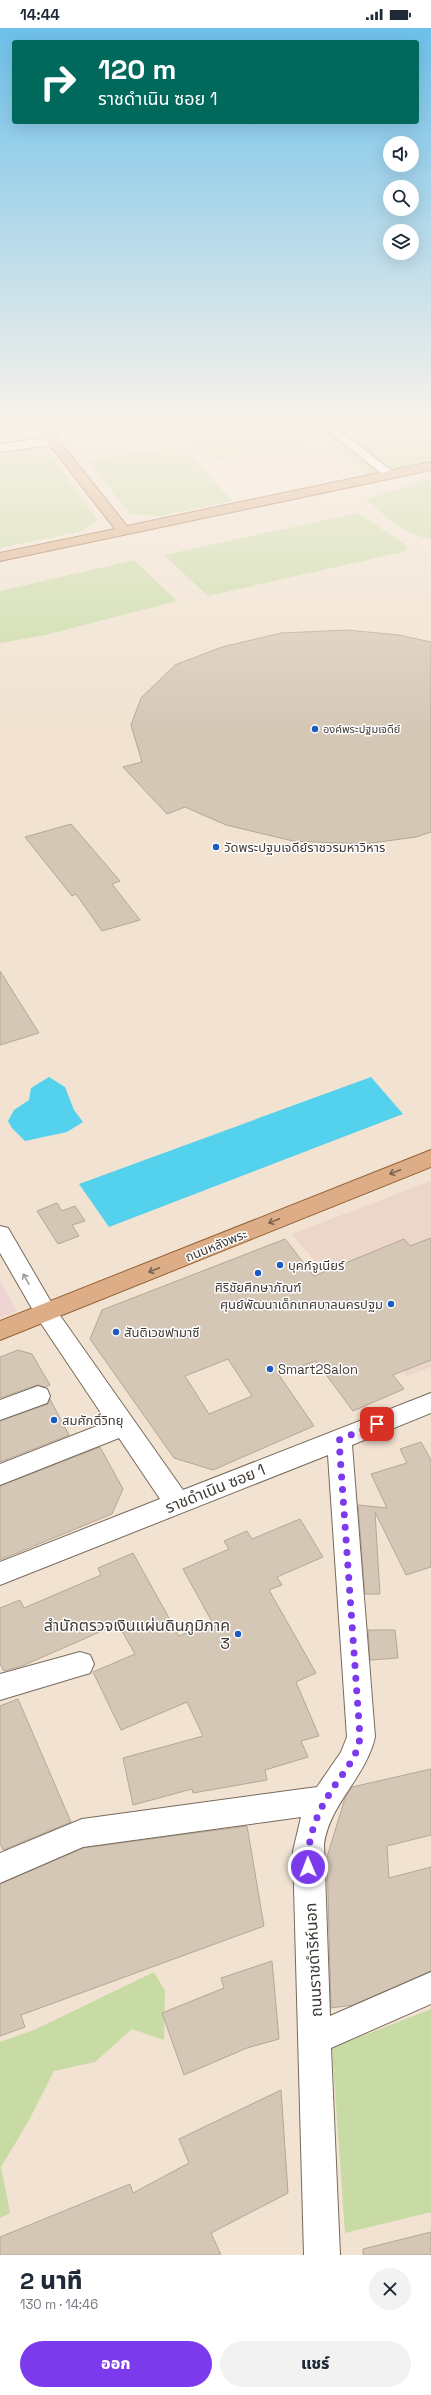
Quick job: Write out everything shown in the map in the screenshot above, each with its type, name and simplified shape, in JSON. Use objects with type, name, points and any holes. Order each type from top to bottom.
[{"type":"main road","points":[[117,522],[124,531]]},
{"type":"main road","points":[[0,557],[166,522]]},
{"type":"main road","name":"ถนนหลังพระ","points":[[0,1331],[431,1158]]},
{"type":"street","points":[[0,1234],[46,1313],[125,1425],[177,1503]]},
{"type":"street","points":[[0,1410],[38,1396]]},
{"type":"street","name":"ราชดำเนิน ซอย 1","points":[[0,1574],[431,1403]]},
{"type":"street","points":[[0,1475],[125,1425]]},
{"type":"street","name":"ถนนราชดำริห์นอก","points":[[322,2255],[316,2038],[308,1851],[312,1829],[325,1800],[355,1756],[360,1737],[339,1440]]},
{"type":"street","points":[[0,1687],[80,1664]]},
{"type":"street","points":[[0,1868],[82,1833],[325,1800]]},
{"type":"street","points":[[316,2038],[431,1988]]},
{"type":"shaded area","name":"ศุนย์พัฒนาเด็กเทศบาลนครปฐม","points":[[431,1181],[431,1367],[407,1376],[379,1337],[292,1234]]},
{"type":"shaded area","points":[[0,1281],[17,1311],[0,1318]]},
{"type":"green space","points":[[0,522],[96,522],[82,531],[0,548]]},
{"type":"green space","points":[[317,522],[371,522],[407,546],[407,551],[208,596],[164,555]]},
{"type":"green space","points":[[393,522],[431,522],[431,539],[414,534]]},
{"type":"green space","points":[[134,560],[177,601],[45,635],[0,643],[0,591]]},
{"type":"green space","points":[[154,1972],[165,1991],[164,2040],[132,2029],[95,2062],[54,2071],[28,2122],[1,2167],[10,2213],[0,2218],[0,2042],[34,2030]]},
{"type":"green space","points":[[431,2009],[431,2212],[345,2233],[332,2048]]},
{"type":"water","points":[[49,1077],[65,1087],[74,1110],[83,1122],[67,1132],[25,1141],[12,1128],[8,1121],[14,1110],[29,1100],[31,1088]]},
{"type":"water","points":[[371,1077],[403,1114],[109,1227],[79,1184]]},
{"type":"building","points":[[347,630],[399,635],[431,642],[431,832],[416,837],[364,844],[293,841],[226,825],[185,807],[167,814],[123,767],[142,762],[131,725],[141,698],[175,665],[222,647],[281,633]]},
{"type":"building","points":[[71,824],[120,881],[112,884],[140,920],[102,931],[76,894],[72,896],[25,837]]},
{"type":"building","points":[[0,971],[39,1033],[0,1045]]},
{"type":"building","points":[[57,1203],[62,1211],[75,1206],[85,1221],[72,1225],[79,1236],[58,1244],[37,1211]]},
{"type":"building","points":[[431,1238],[431,1360],[393,1375],[404,1389],[353,1411],[316,1361],[279,1375],[314,1426],[213,1470],[174,1458],[90,1339],[102,1310],[285,1239],[314,1276],[404,1239],[410,1246]],"holes":[[[228,1359],[252,1396],[209,1414],[185,1376]]]},
{"type":"building","points":[[18,1350],[32,1354],[50,1385],[45,1387],[37,1385],[0,1398],[0,1357]]},
{"type":"building","points":[[50,1399],[69,1435],[0,1462],[0,1421],[48,1404]]},
{"type":"building","points":[[421,1442],[431,1460],[431,1567],[406,1575],[375,1512],[380,1594],[365,1594],[358,1505],[387,1508],[371,1474],[407,1463],[400,1449]]},
{"type":"building","points":[[100,1447],[123,1489],[112,1514],[0,1560],[0,1486]]},
{"type":"building","points":[[300,1519],[323,1557],[277,1577],[282,1585],[269,1590],[316,1673],[296,1682],[319,1736],[301,1741],[308,1757],[265,1770],[267,1780],[193,1793],[192,1789],[133,1805],[123,1758],[203,1736],[187,1702],[121,1730],[93,1672],[135,1654],[118,1624],[22,1666],[4,1671],[0,1664],[0,1608],[20,1600],[24,1608],[101,1575],[98,1568],[133,1553],[179,1636],[212,1622],[183,1569],[229,1549],[224,1541],[247,1531],[252,1539]]},
{"type":"building","points":[[368,1630],[395,1630],[398,1658],[370,1660]]},
{"type":"building","points":[[18,1699],[71,1822],[3,1850],[0,1843],[0,1706]]},
{"type":"building","points":[[431,1769],[431,1835],[387,1846],[389,1878],[431,1867],[431,1971],[353,2005],[331,2008],[327,1857],[345,1798],[352,1787]]},
{"type":"building","points":[[247,1826],[264,1926],[21,2015],[25,2027],[0,2036],[0,1884],[83,1848]]},
{"type":"building","points":[[272,1961],[279,2039],[247,2048],[184,2075],[162,2013],[224,1988],[221,1978]]},
{"type":"building","points":[[281,2090],[288,2193],[211,2233],[221,2255],[0,2255],[0,2237],[130,2184],[133,2193],[189,2163],[179,2139]]},
{"type":"building","points":[[431,2232],[431,2255],[363,2255],[363,2249]]},
{"type":"place","name":"องค์พระปฐมเจดีย์","points":[[315,729]]},
{"type":"place","name":"วัดพระปฐมเจดีย์ราชวรมหาวิหาร","points":[[216,847]]},
{"type":"place","name":"บุคก์จูเนียร์","points":[[280,1265]]},
{"type":"place","name":"ศิริชัยศึกษาภัณฑ์","points":[[258,1273]]},
{"type":"place","name":"ศุนย์พัฒนาเด็กเทศบาลนครปฐม","points":[[391,1304]]},
{"type":"place","name":"สันติเวชฟามาซี","points":[[116,1332]]},
{"type":"place","name":"Smart2Salon","points":[[270,1369]]},
{"type":"place","name":"สมศักดิ์วิทยุ","points":[[54,1420]]},
{"type":"place","name":"สำนักตรวจเงินแผ่นดินภูมิภาค 3","points":[[238,1634]]},
{"type":"route","points":[[308,1867],[308,1841],[312,1829],[325,1800],[355,1756],[359,1748],[360,1737],[339,1440],[377,1424]]}]
